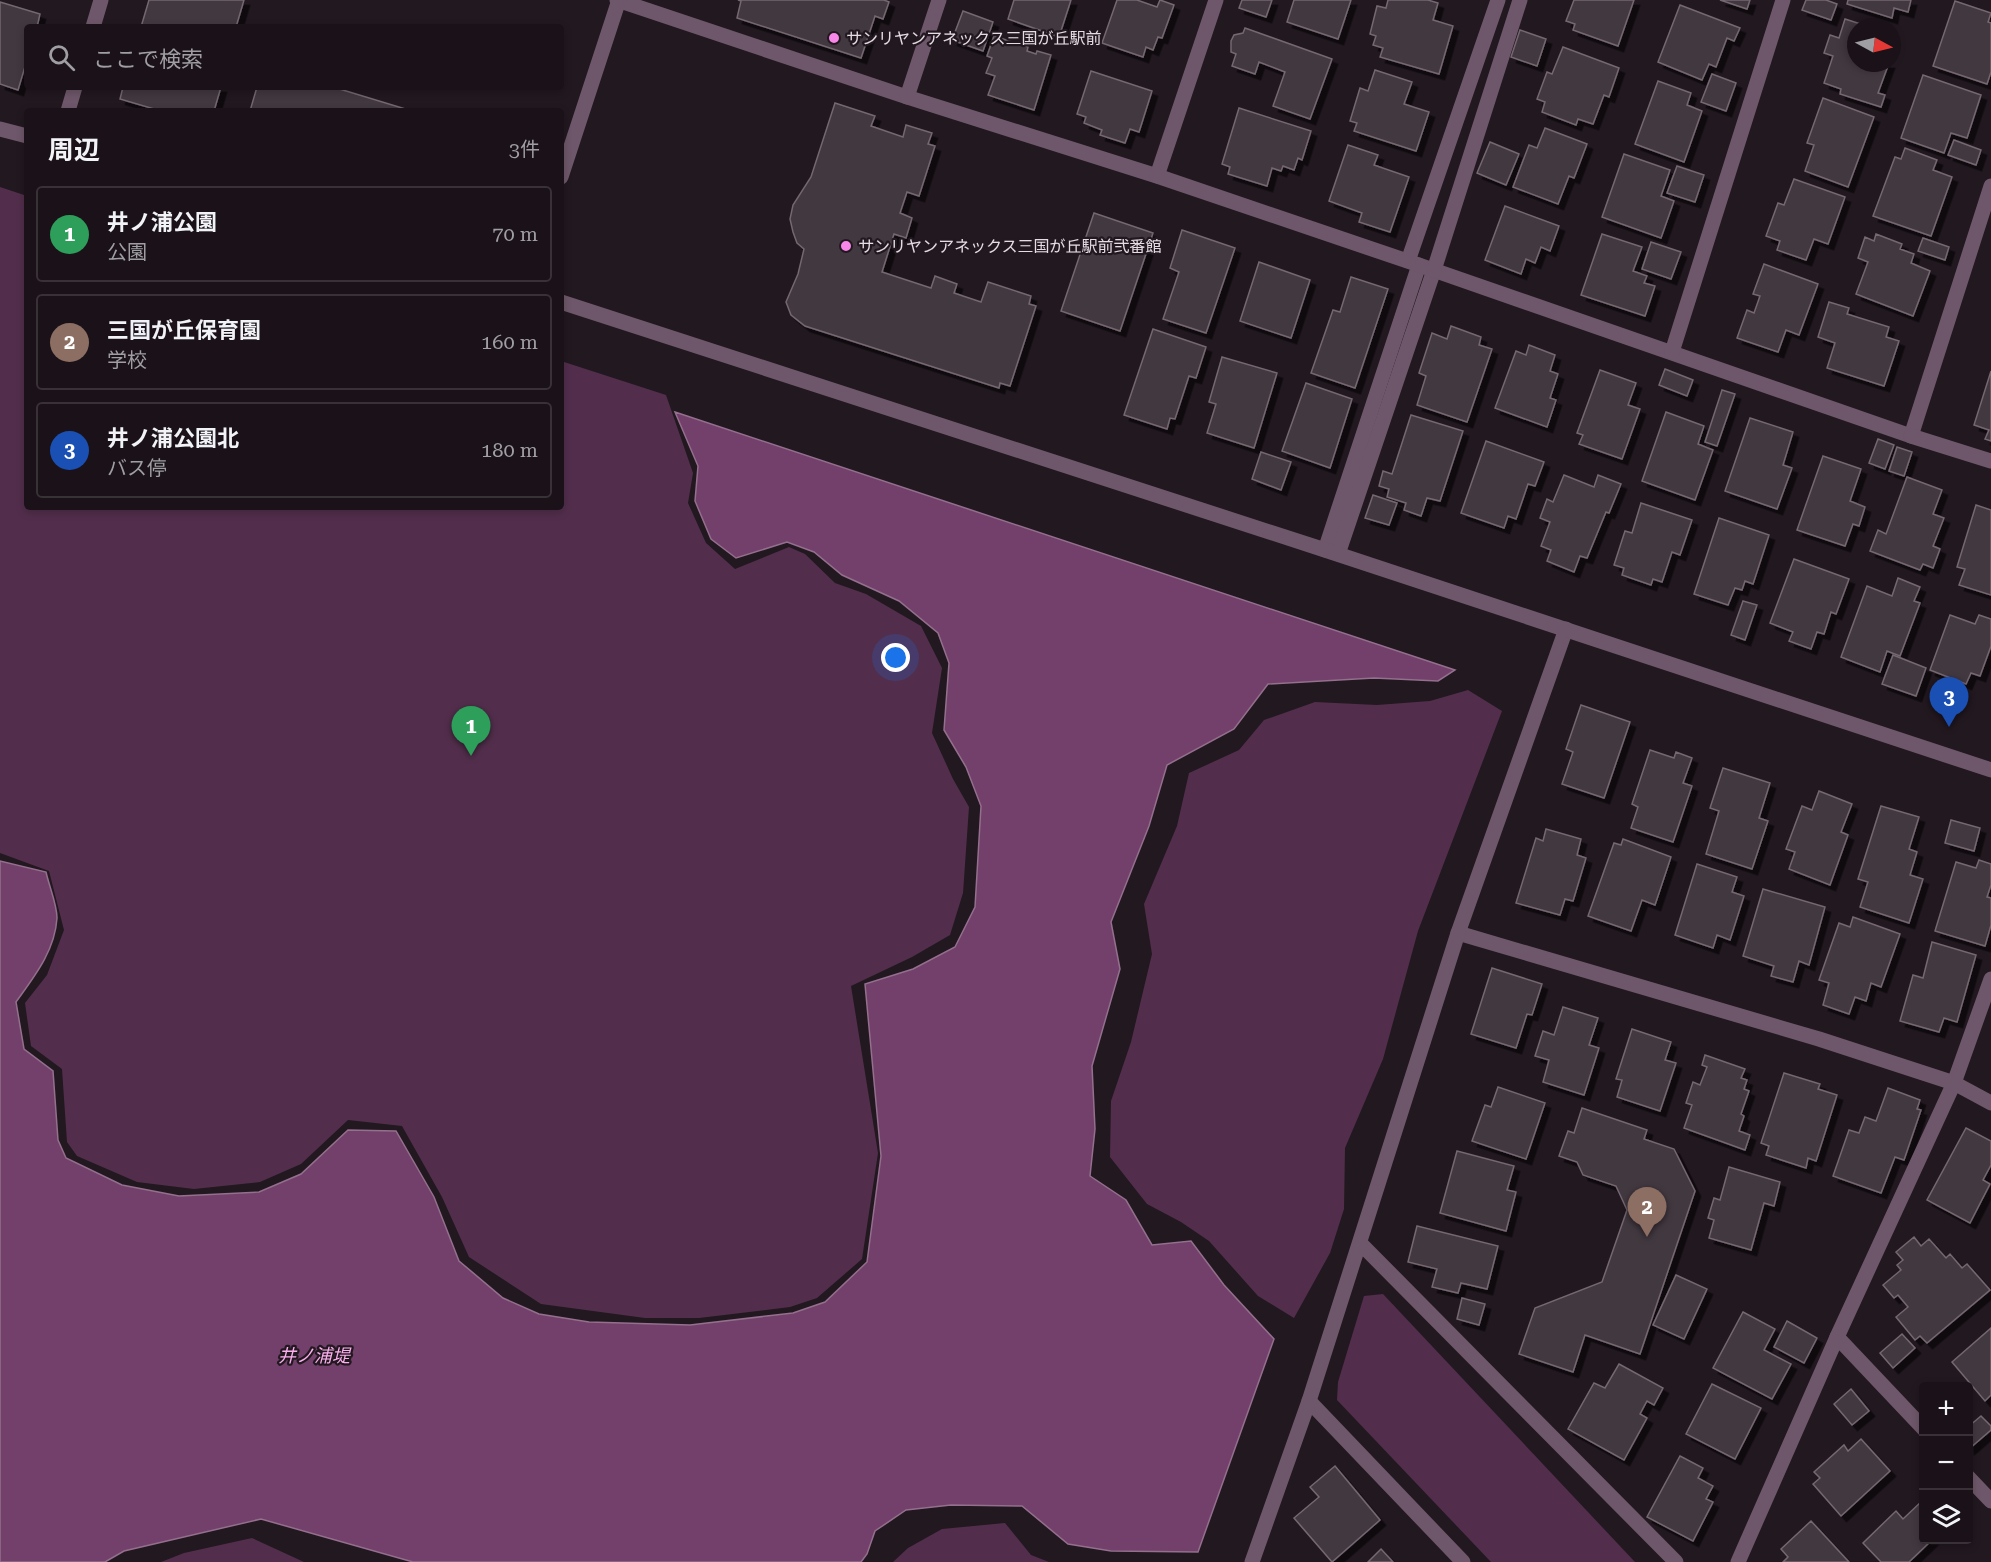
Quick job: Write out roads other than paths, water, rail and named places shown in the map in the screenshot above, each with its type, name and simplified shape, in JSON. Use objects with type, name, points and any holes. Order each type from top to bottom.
[{"type":"street","points":[[94,24],[101,0]]},
{"type":"street","points":[[564,168],[618,0],[907,97],[1157,176],[1911,436],[1991,461]]},
{"type":"street","points":[[907,97],[939,0]]},
{"type":"street","points":[[1157,176],[1216,0]]},
{"type":"street","points":[[1331,552],[1420,265],[1498,0]]},
{"type":"street","points":[[1420,265],[1520,0]]},
{"type":"street","points":[[1672,352],[1783,0]]},
{"type":"street","points":[[69,108],[74,90]]},
{"type":"street","points":[[0,129],[24,135]]},
{"type":"street","points":[[1911,436],[1991,186]]},
{"type":"street","points":[[564,303],[1566,628],[1991,770]]},
{"type":"street","points":[[1252,1562],[1309,1401],[1458,933],[1566,628]]},
{"type":"street","points":[[1458,933],[1808,1036],[1954,1083],[1991,1103]]},
{"type":"street","points":[[1738,1562],[1837,1337],[1954,1083],[1991,979]]},
{"type":"street","points":[[1360,1243],[1676,1562]]},
{"type":"street","points":[[1837,1337],[1919,1425]]},
{"type":"street","points":[[1309,1401],[1463,1562]]},
{"type":"street","points":[[1973,1482],[1991,1501]]},
{"type":"water","name":"井ノ浦堤","points":[[675,412],[1455,670],[1438,681],[1374,678],[1268,684],[1234,729],[1167,765],[1149,826],[1111,922],[1120,969],[1092,1066],[1095,1129],[1090,1176],[1126,1200],[1152,1245],[1191,1241],[1224,1285],[1274,1339],[1198,1552],[1111,1551],[1068,1544],[1022,1506],[951,1505],[906,1510],[875,1531],[867,1554],[861,1562],[413,1562],[261,1519],[124,1551],[105,1562],[0,1562],[0,861],[46,872],[56,907],[55,930],[48,952],[16,1002],[24,1049],[53,1071],[58,1140],[66,1158],[122,1185],[179,1196],[259,1192],[301,1174],[348,1130],[396,1131],[434,1197],[459,1261],[503,1298],[539,1314],[589,1322],[690,1325],[793,1313],[825,1302],[867,1262],[881,1156],[865,984],[913,969],[955,947],[975,907],[981,806],[966,767],[944,730],[949,663],[938,633],[899,601],[842,575],[814,552],[787,542],[736,558],[711,539],[695,501],[698,466]]},
{"type":"place","name":"サンリヤンアネックス三国が丘駅前","points":[[834,38]]},
{"type":"place","name":"サンリヤンアネックス三国が丘駅前弐番館","points":[[846,246]]},
{"type":"place","name":"井ノ浦公園北","points":[[1949,727]]},
{"type":"place","name":"井ノ浦公園","points":[[471,756]]},
{"type":"place","name":"三国が丘保育園","points":[[1647,1237]]}]
